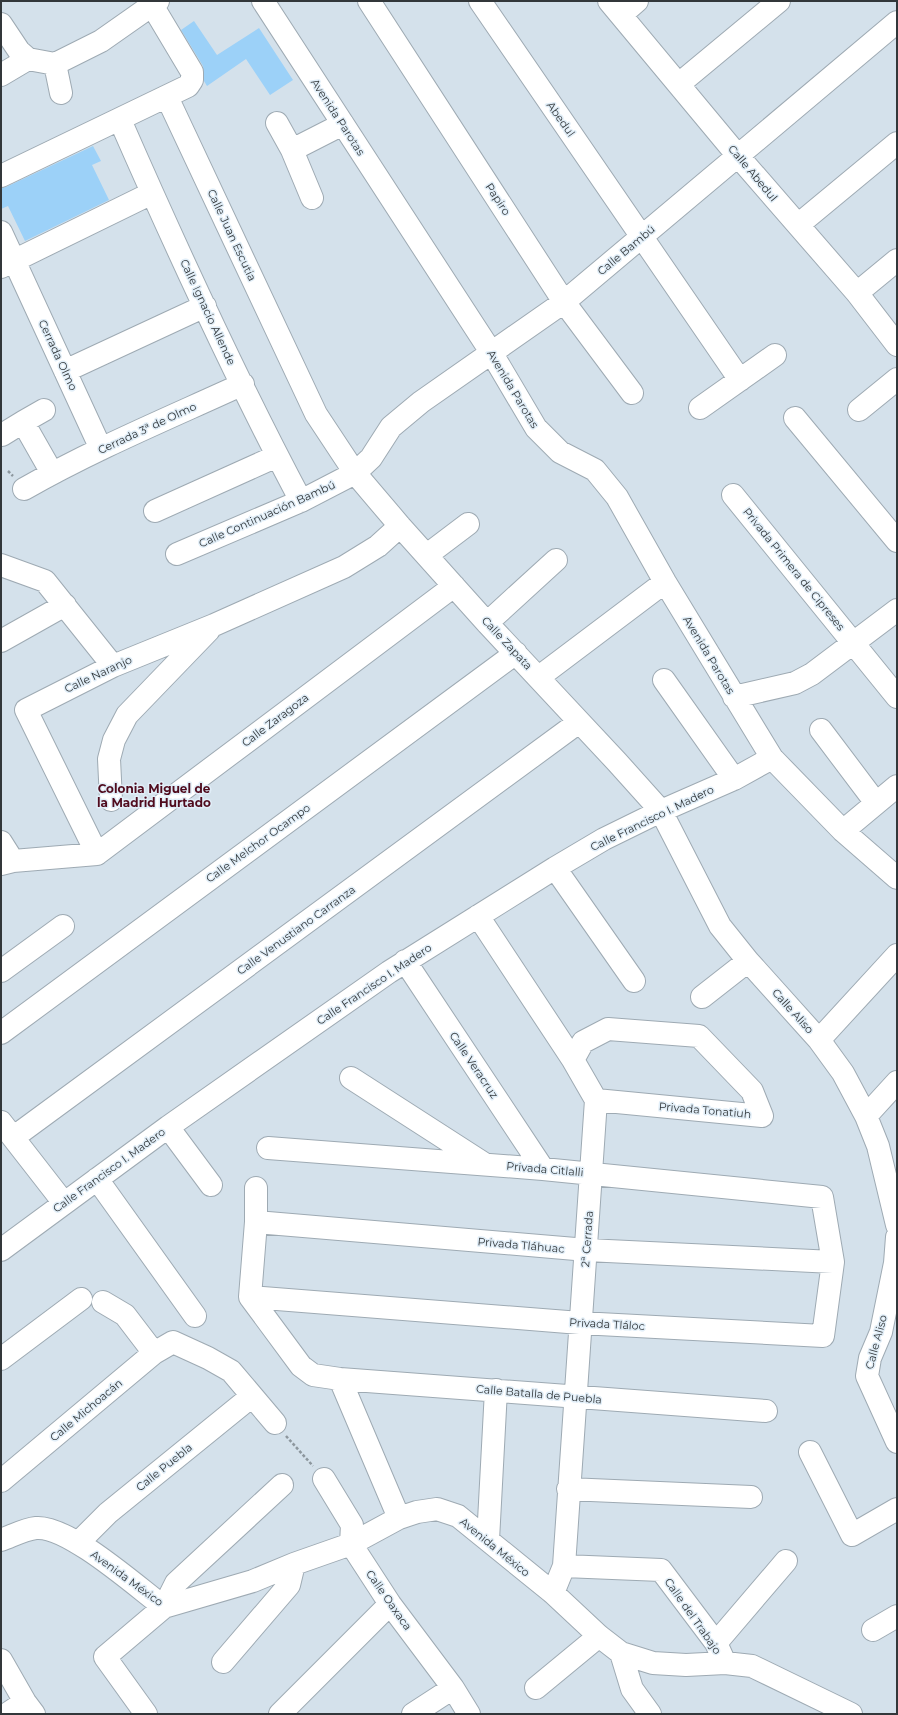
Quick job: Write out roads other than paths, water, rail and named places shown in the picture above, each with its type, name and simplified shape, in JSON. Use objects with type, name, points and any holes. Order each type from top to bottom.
[{"type":"street","name":"Avenida Parotas","points":[[263,1],[491,352],[536,428],[560,452],[595,470],[617,497],[665,582],[772,758],[843,831],[897,878]]},
{"type":"street","name":"Papiro","points":[[369,1],[564,302],[632,393]]},
{"type":"street","points":[[615,8],[637,1]]},
{"type":"street","points":[[679,84],[779,1]]},
{"type":"street","points":[[1,24],[19,51],[28,59],[55,64],[101,41],[155,3],[192,72],[192,80],[188,86],[1,176]]},
{"type":"street","name":"Abedul","points":[[487,4],[642,237],[740,380]]},
{"type":"street","name":"Calle Abedul","points":[[615,8],[738,156],[856,293],[897,346]]},
{"type":"street","name":"Calle Bambú","points":[[355,473],[371,458],[391,427],[420,402],[564,302],[897,22]]},
{"type":"street","points":[[1,76],[28,59]]},
{"type":"street","points":[[55,64],[61,93]]},
{"type":"street","name":"Calle Juan Escutia","points":[[167,97],[316,414],[355,473]]},
{"type":"street","name":"Calle Ignacio Allende","points":[[120,120],[152,193],[205,306],[277,456],[301,501]]},
{"type":"street","points":[[277,123],[292,150],[312,198]]},
{"type":"street","points":[[292,150],[344,124]]},
{"type":"street","points":[[798,225],[897,143]]},
{"type":"street","points":[[7,264],[152,193]]},
{"type":"street","name":"Cerrada Olmo","points":[[1,232],[7,264],[65,371],[101,449]]},
{"type":"street","points":[[856,293],[897,260]]},
{"type":"street","points":[[65,371],[205,306]]},
{"type":"street","points":[[700,408],[775,355]]},
{"type":"street","points":[[859,410],[897,379]]},
{"type":"street","name":"Cerrada 3ª de Olmo","points":[[24,489],[52,473],[101,449],[243,384]]},
{"type":"street","points":[[2,435],[44,410]]},
{"type":"street","points":[[795,418],[897,541]]},
{"type":"street","points":[[23,422],[52,473]]},
{"type":"street","points":[[155,511],[277,456]]},
{"type":"street","name":"Calle Continuación Bambú","points":[[177,554],[301,501],[355,473]]},
{"type":"street","name":"Calle Zapata","points":[[355,473],[400,526],[487,623],[539,677],[578,722],[617,762],[661,811]]},
{"type":"street","name":"Privada Primera de Cipreses","points":[[733,495],[897,697]]},
{"type":"street","points":[[427,555],[468,524]]},
{"type":"street","name":"Calle Naranjo","points":[[97,854],[26,710],[113,666],[214,625],[344,567],[378,546],[400,526]]},
{"type":"street","points":[[487,623],[556,560]]},
{"type":"street","points":[[1,565],[45,581],[65,604],[113,666]]},
{"type":"street","points":[[539,677],[665,582]]},
{"type":"street","name":"Calle Zaragoza","points":[[97,854],[454,586]]},
{"type":"street","points":[[1,641],[65,604]]},
{"type":"street","points":[[734,697],[796,683],[812,674],[897,610]]},
{"type":"street","points":[[111,800],[109,759],[114,740],[127,715],[214,625]]},
{"type":"street","name":"Calle Melchor Ocampo","points":[[1,1032],[516,653]]},
{"type":"street","points":[[664,680],[734,779]]},
{"type":"street","name":"Calle Venustiano Carranza","points":[[8,1130],[578,722]]},
{"type":"street","points":[[821,730],[876,803]]},
{"type":"street","name":"Calle Francisco I. Madero","points":[[1,1250],[168,1127],[405,961],[604,839],[661,811],[734,779],[772,758]]},
{"type":"street","points":[[843,831],[897,786]]},
{"type":"street","name":"Calle Aliso","points":[[661,811],[720,926],[748,961],[819,1040],[843,1073],[866,1116],[878,1146],[897,1225]]},
{"type":"street","points":[[1,842],[7,863],[97,854]]},
{"type":"street","points":[[555,868],[634,981]]},
{"type":"street","points":[[478,916],[573,1060],[596,1100]]},
{"type":"street","points":[[1,970],[63,926]]},
{"type":"street","points":[[819,1040],[897,955]]},
{"type":"street","name":"Calle Veracruz","points":[[405,961],[543,1169]]},
{"type":"street","points":[[702,997],[748,961]]},
{"type":"street","name":"Privada Tonatiuh","points":[[573,1060],[583,1042],[608,1029],[699,1036],[752,1092],[762,1116],[596,1100]]},
{"type":"street","points":[[351,1078],[485,1164]]},
{"type":"street","points":[[866,1116],[897,1082]]},
{"type":"street","name":"2ª Cerrada","points":[[553,1593],[564,1566],[580,1323],[587,1250],[596,1100]]},
{"type":"street","points":[[168,1127],[211,1185]]},
{"type":"street","points":[[8,1130],[64,1203]]},
{"type":"street","name":"Privada Citlalli","points":[[268,1148],[592,1173],[822,1197]]},
{"type":"street","points":[[97,1179],[195,1316]]},
{"type":"street","points":[[250,1297],[256,1222],[256,1188]]},
{"type":"street","name":"Privada Tláloc","points":[[250,1297],[580,1323],[823,1336],[833,1262],[822,1197]]},
{"type":"street","name":"Privada Tláhuac","points":[[256,1222],[587,1250],[833,1262]]},
{"type":"street","name":"Calle Aliso","points":[[897,1238],[889,1333],[870,1358],[867,1376],[897,1442]]},
{"type":"street","name":"Calle Batalla de Puebla","points":[[250,1297],[301,1366],[313,1375],[340,1379],[766,1412]]},
{"type":"street","points":[[1,1359],[81,1299]]},
{"type":"street","points":[[103,1302],[124,1316],[154,1353]]},
{"type":"street","name":"Calle Michoacán","points":[[1,1481],[154,1353],[173,1342],[208,1358],[231,1371],[252,1396]]},
{"type":"street","points":[[340,1379],[399,1518]]},
{"type":"street","points":[[488,1540],[496,1390]]},
{"type":"street","points":[[252,1396],[275,1423]]},
{"type":"street","name":"Calle Puebla","points":[[79,1542],[108,1512],[252,1396]]},
{"type":"street","points":[[810,1452],[852,1535],[897,1509]]},
{"type":"street","points":[[324,1479],[352,1525],[351,1544]]},
{"type":"street","points":[[146,1714],[105,1657],[164,1607],[176,1583],[282,1485]]},
{"type":"street","points":[[568,1489],[751,1497]]},
{"type":"street","name":"Avenida México","points":[[1,1540],[36,1528],[54,1530],[79,1542],[164,1607],[253,1581],[294,1564],[351,1544],[399,1518],[417,1512],[437,1509],[458,1516],[553,1593],[599,1636],[621,1653],[653,1663],[686,1665],[725,1663],[752,1666],[850,1714]]},
{"type":"street","name":"Calle Oaxaca","points":[[351,1544],[390,1604],[453,1688],[469,1714]]},
{"type":"street","points":[[716,1643],[786,1561]]},
{"type":"street","points":[[223,1662],[289,1585],[294,1564]]},
{"type":"street","name":"Calle del Trabajo","points":[[564,1566],[661,1570],[716,1643],[725,1663]]},
{"type":"street","points":[[280,1714],[390,1604]]},
{"type":"street","points":[[873,1630],[897,1616]]},
{"type":"street","points":[[536,1688],[599,1636]]},
{"type":"street","points":[[621,1653],[632,1689],[650,1714]]},
{"type":"street","points":[[1,1660],[22,1710]]},
{"type":"street","points":[[413,1714],[453,1688]]},
{"type":"district","name":"Colonia Miguel de la Madrid Hurtado","points":[[154,795]]}]
